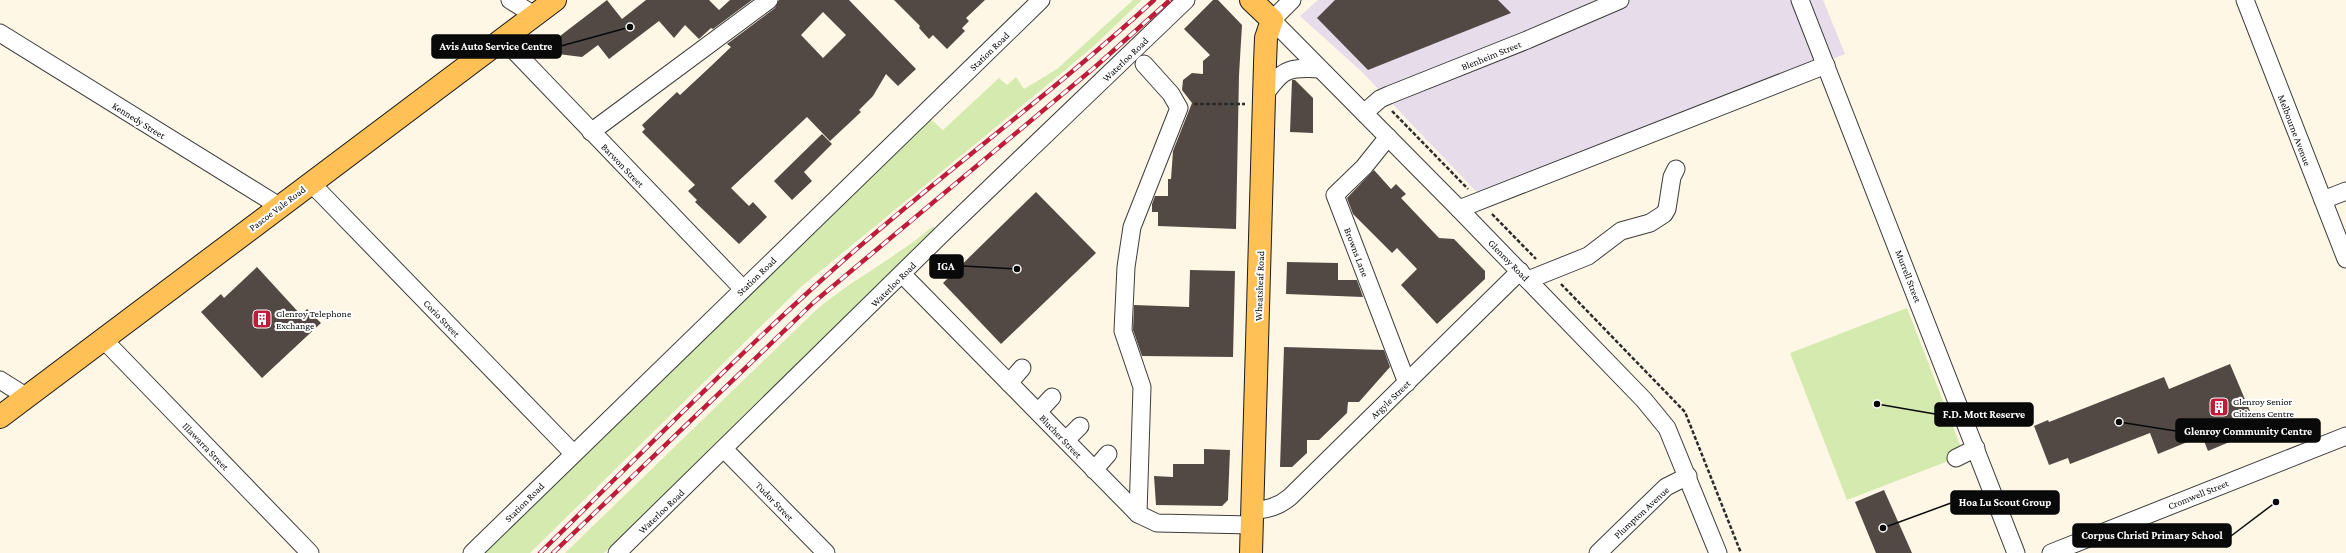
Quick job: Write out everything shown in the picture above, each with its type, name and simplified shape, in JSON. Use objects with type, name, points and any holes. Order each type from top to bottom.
[{"type":"main road","name":"Pascoe Vale Road","points":[[0,417],[555,0]]},
{"type":"main road","name":"Glenroy Road","points":[[1252,0],[1272,20]]},
{"type":"main road","name":"Wheatsheaf Road","points":[[1251,553],[1266,38],[1272,20]]},
{"type":"street","points":[[510,0],[534,15]]},
{"type":"street","points":[[591,132],[769,0]]},
{"type":"street","name":"Station Road","points":[[472,553],[573,453],[1041,0]]},
{"type":"street","name":"Waterloo Road","points":[[617,553],[903,275],[945,231],[1186,0]]},
{"type":"street","points":[[1272,20],[1292,0]]},
{"type":"street","name":"Blenheim Street","points":[[1364,113],[1389,94],[1527,40],[1620,0]]},
{"type":"street","name":"Murrell Street","points":[[1800,0],[2016,553]]},
{"type":"street","name":"Melbourne Avenue","points":[[2245,0],[2346,259]]},
{"type":"street","name":"Glenroy Road","points":[[1272,20],[1459,209],[1656,414],[1667,428],[1688,476],[1718,553]]},
{"type":"street","name":"Kennedy Street","points":[[0,33],[279,206]]},
{"type":"street","name":"Barwon Street","points":[[503,39],[743,289]]},
{"type":"street","points":[[1138,514],[1142,387],[1123,331],[1126,267],[1132,228],[1179,108],[1171,94],[1144,64]]},
{"type":"street","points":[[1459,209],[1826,65]]},
{"type":"street","points":[[1264,100],[1276,78],[1286,70],[1295,68],[1320,69]]},
{"type":"street","name":"Browns Lane","points":[[1388,137],[1364,167],[1335,195],[1407,383]]},
{"type":"street","points":[[1524,276],[1588,256],[1621,231],[1650,223],[1664,214],[1667,209],[1672,176],[1676,169]]},
{"type":"street","name":"Corio Street","points":[[311,183],[573,453]]},
{"type":"street","points":[[2323,200],[2346,191]]},
{"type":"street","name":"Blucher Street","points":[[903,275],[1138,514],[1157,523],[1252,518]]},
{"type":"street","name":"Argyle Street","points":[[1252,518],[1280,504],[1290,497],[1407,383],[1524,276]]},
{"type":"street","name":"Illawarra Street","points":[[102,339],[310,553]]},
{"type":"street","points":[[1009,383],[1022,368]]},
{"type":"street","points":[[0,380],[27,397]]},
{"type":"street","points":[[1038,412],[1052,397]]},
{"type":"street","points":[[1066,440],[1080,426]]},
{"type":"street","name":"Cromwell Street","points":[[2051,553],[2346,436]]},
{"type":"street","points":[[1956,458],[1976,448]]},
{"type":"street","name":"Tudor Street","points":[[724,449],[826,553]]},
{"type":"street","points":[[1094,470],[1108,454]]},
{"type":"street","name":"Plumpton Avenue","points":[[1598,553],[1666,486],[1688,476]]},
{"type":"path","points":[[1177,104],[1264,100]]},
{"type":"shaded area","points":[[1318,0],[1823,0],[1845,54],[1486,202],[1362,72],[1300,16]]},
{"type":"green space","points":[[1133,0],[1142,0],[1094,46],[801,287],[530,553],[482,553],[928,117],[943,130],[999,78],[1007,85],[1016,77],[1024,89],[1057,69]]},
{"type":"green space","points":[[933,226],[936,231],[604,553],[565,553],[815,311],[829,299],[919,238]]},
{"type":"green space","points":[[1907,308],[1964,455],[1847,500],[1790,353]]},
{"type":"building","points":[[607,0],[622,19],[646,0],[709,0],[719,10],[730,0],[752,0],[713,29],[711,28],[699,39],[685,25],[674,38],[659,21],[609,59],[598,45],[582,57],[558,54],[560,36]]},
{"type":"building","points":[[779,0],[849,0],[916,69],[898,86],[886,74],[873,96],[859,110],[861,112],[830,141],[807,117],[731,188],[749,206],[753,202],[767,217],[739,244],[695,202],[697,200],[688,191],[695,185],[642,132],[645,129],[642,125],[677,92],[680,95],[731,47],[727,44],[775,8]],"holes":[[[823,12],[846,35],[823,58],[801,35]]]},
{"type":"building","points":[[894,0],[985,0],[966,18],[969,21],[962,28],[965,31],[947,49],[933,35],[929,39],[919,28],[920,26]]},
{"type":"building","points":[[1213,0],[1218,0],[1242,25],[1239,75],[1236,229],[1158,226],[1158,212],[1152,212],[1152,204],[1155,196],[1168,196],[1168,179],[1171,179],[1173,151],[1192,103],[1182,90],[1183,80],[1192,73],[1203,74],[1203,61],[1210,55],[1184,29]]},
{"type":"building","points":[[1335,0],[1498,0],[1511,13],[1368,70],[1317,18]]},
{"type":"building","points":[[1292,80],[1295,80],[1313,98],[1313,133],[1290,132]]},
{"type":"building","points":[[822,134],[832,144],[804,172],[812,181],[792,200],[774,181]]},
{"type":"building","points":[[1374,170],[1391,189],[1396,184],[1406,194],[1401,198],[1439,238],[1454,239],[1485,271],[1485,279],[1437,324],[1401,285],[1417,269],[1397,248],[1392,253],[1353,214],[1347,198]]},
{"type":"building","points":[[1036,192],[1096,253],[1001,344],[943,283]]},
{"type":"building","points":[[1287,262],[1338,263],[1338,280],[1357,280],[1363,297],[1286,294]]},
{"type":"building","name":"Glenroy Telephone Exchange","points":[[257,267],[301,315],[307,309],[321,323],[262,378],[201,312],[221,294],[224,298]]},
{"type":"building","points":[[1190,270],[1235,271],[1233,357],[1142,356],[1133,330],[1134,305],[1189,307]]},
{"type":"building","points":[[1284,347],[1384,350],[1390,367],[1359,402],[1348,402],[1347,413],[1319,440],[1307,440],[1307,453],[1292,467],[1280,467]]},
{"type":"building","points":[[2230,364],[2258,430],[2208,451],[2202,436],[2158,454],[2150,433],[2070,464],[2068,458],[2049,465],[2034,426],[2048,420],[2049,422],[2164,377],[2169,389]]},
{"type":"building","points":[[1204,449],[1230,450],[1228,500],[1222,506],[1156,505],[1154,476],[1173,477],[1173,464],[1204,464]]},
{"type":"building","points":[[1884,490],[1912,553],[1876,553],[1855,502]]},
{"type":"railway","points":[[540,553],[723,372],[798,301],[875,233],[1036,102],[1154,0]]},
{"type":"railway","points":[[553,553],[814,302],[1095,67],[1170,0]]},
{"type":"place","name":"Avis Auto Service Centre","points":[[630,27]]},
{"type":"place","name":"IGA","points":[[1017,269]]},
{"type":"place","name":"Glenroy Telephone Exchange","points":[[262,319]]},
{"type":"place","name":"F.D. Mott Reserve","points":[[1877,404]]},
{"type":"place","name":"Glenroy Senior Citizens Centre","points":[[2219,407]]},
{"type":"place","name":"Glenroy Community Centre","points":[[2119,422]]},
{"type":"place","name":"Corpus Christi Primary School","points":[[2276,502]]},
{"type":"place","name":"Hoa Lu Scout Group","points":[[1883,528]]}]
